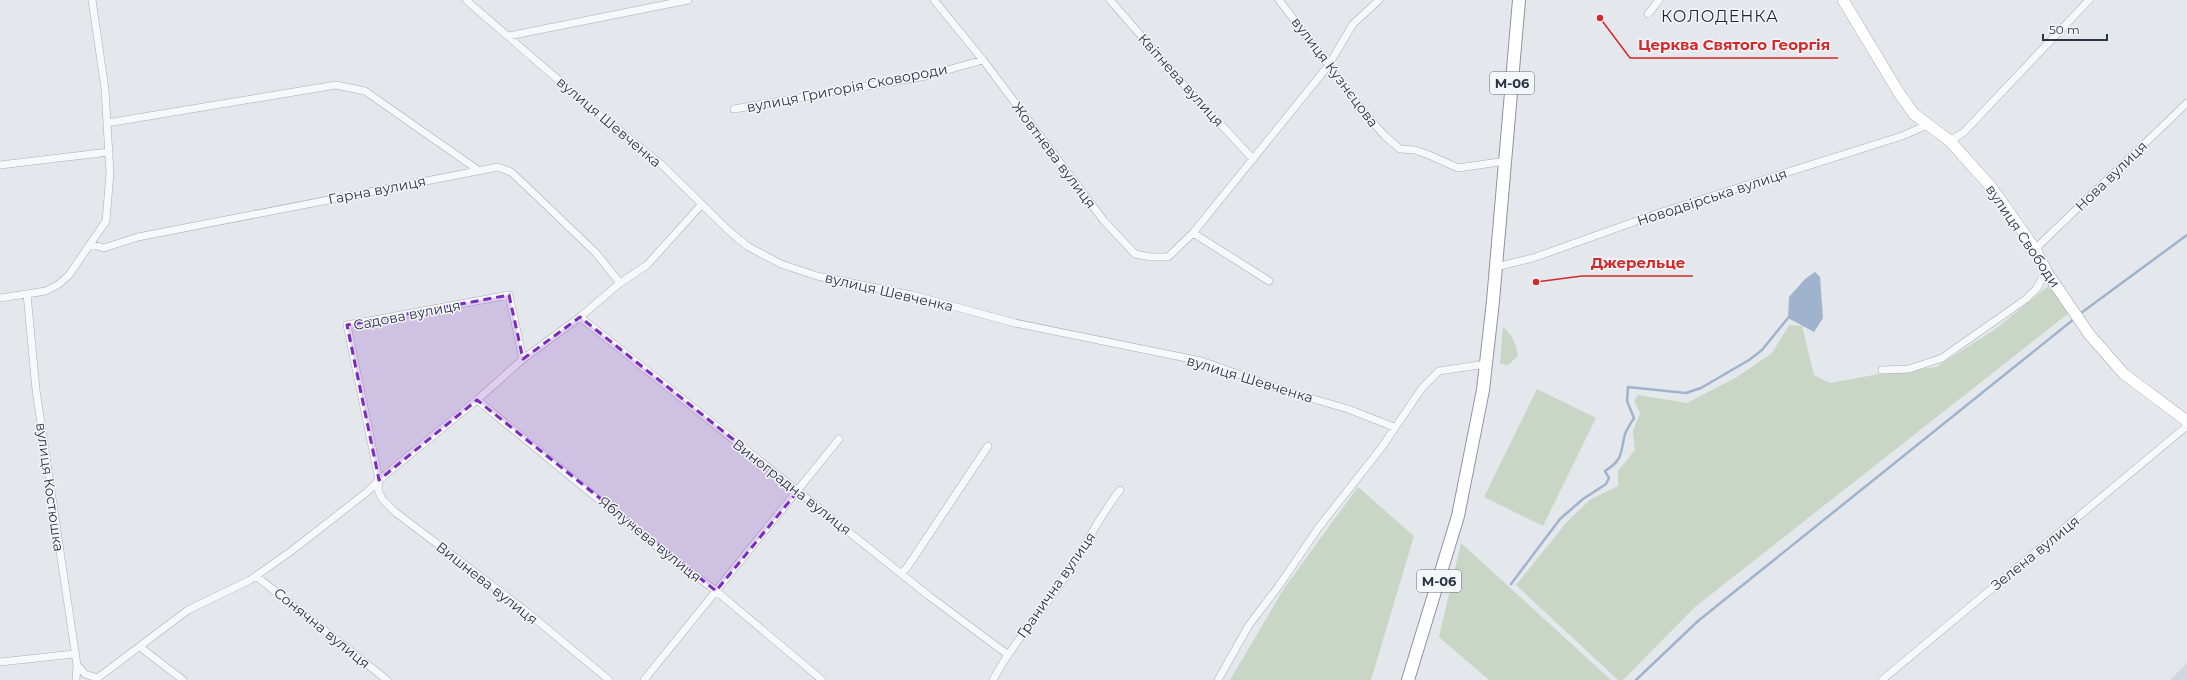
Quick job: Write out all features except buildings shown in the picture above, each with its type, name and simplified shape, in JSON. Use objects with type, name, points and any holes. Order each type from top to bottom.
[{"type":"highway","name":"М-06","points":[[1408,680],[1458,516],[1473,447],[1486,364],[1496,267],[1519,0]]},
{"type":"main road","name":"вулиця Свободи","points":[[1843,0],[1899,93],[1914,114],[1950,141],[1992,188],[2035,249],[2046,271],[2090,334],[2124,374],[2187,422]]},
{"type":"street","points":[[0,298],[46,291],[59,284],[69,275],[106,221],[110,173],[109,152],[104,82],[92,0]]},
{"type":"street","name":"вулиця Шевченка","points":[[466,0],[662,165],[747,246],[781,264],[817,276],[912,295],[1015,323],[1201,361],[1286,391],[1348,409],[1394,427]]},
{"type":"street","points":[[508,36],[688,0]]},
{"type":"street","name":"Жовтнева вулиця","points":[[934,0],[983,60],[1104,220],[1135,254],[1151,257],[1168,257],[1192,233]]},
{"type":"street","name":"Квітнева вулиця","points":[[1110,0],[1184,85],[1253,158]]},
{"type":"street","name":"вулиця Кузнєцова","points":[[1279,0],[1368,117],[1385,136],[1400,149],[1415,150],[1458,168],[1506,161]]},
{"type":"street","points":[[1269,281],[1192,233],[1328,66],[1353,24],[1379,0]]},
{"type":"street","points":[[1648,14],[1659,0]]},
{"type":"street","points":[[1950,141],[1964,132],[2089,0]]},
{"type":"street","name":"вулиця Григорія Сковороди","points":[[734,109],[926,76],[983,60]]},
{"type":"street","points":[[107,123],[336,85],[365,91],[478,170]]},
{"type":"street","name":"Нова вулиця","points":[[2035,249],[2187,103]]},
{"type":"street","name":"Новодвірська вулиця","points":[[1496,267],[1533,258],[1659,213],[1902,136],[1927,125]]},
{"type":"street","points":[[0,165],[109,152]]},
{"type":"street","name":"Гарна вулиця","points":[[90,244],[104,248],[138,237],[498,167],[511,172],[596,253],[620,283]]},
{"type":"street","points":[[77,665],[85,674],[96,679],[188,610],[256,576],[367,492],[379,480],[477,400],[523,359],[580,317],[620,283],[647,265],[702,204]]},
{"type":"street","points":[[1882,370],[1909,369],[1942,358],[2026,299],[2036,288],[2046,271]]},
{"type":"street","name":"вулиця Костюшка","points":[[27,294],[36,390],[74,654],[77,665],[76,680]]},
{"type":"street","name":"Садова вулиця","points":[[379,480],[347,325],[509,295],[523,359]]},
{"type":"street","name":"Виноградна вулиця","points":[[580,317],[901,573],[1007,654]]},
{"type":"street","points":[[1218,680],[1249,625],[1278,587],[1319,526],[1422,388],[1439,371],[1486,364]]},
{"type":"street","name":"Яблунева вулиця","points":[[477,400],[648,539],[716,591],[822,680]]},
{"type":"street","name":"Зелена вулиця","points":[[1882,680],[2187,426]]},
{"type":"street","points":[[644,680],[839,439]]},
{"type":"street","points":[[901,573],[906,568],[988,446]]},
{"type":"street","name":"Вишнева вулиця","points":[[379,480],[378,490],[382,499],[396,512],[522,608],[608,680]]},
{"type":"street","name":"Гранична вулиця","points":[[993,680],[1007,654],[1062,582],[1095,530],[1107,507],[1120,490]]},
{"type":"street","name":"Сонячна вулиця","points":[[256,576],[387,680]]},
{"type":"street","points":[[140,647],[183,680]]},
{"type":"street","points":[[0,662],[74,654]]},
{"type":"highlighted area","points":[[509,295],[523,359],[580,317],[798,491],[716,591],[477,400],[379,480],[347,325]]},
{"type":"shaded area","points":[[2187,663],[2187,680],[2170,680]]},
{"type":"green space","points":[[2051,284],[2069,313],[1695,607],[1623,680],[1618,680],[1516,585],[1567,522],[1591,499],[1618,486],[1618,471],[1635,450],[1633,431],[1640,413],[1634,401],[1638,395],[1687,403],[1737,377],[1772,353],[1789,325],[1802,326],[1814,375],[1830,383],[1879,374],[1936,367],[1994,330]]},
{"type":"green space","points":[[1503,327],[1514,340],[1518,356],[1508,365],[1500,364]]},
{"type":"green space","points":[[1537,389],[1596,418],[1543,526],[1484,497]]},
{"type":"green space","points":[[1358,487],[1414,536],[1371,680],[1230,680],[1285,587]]},
{"type":"green space","points":[[1461,543],[1611,680],[1489,680],[1439,637]]},
{"type":"water","points":[[1815,272],[1820,277],[1823,318],[1814,332],[1788,318],[1789,297],[1805,279]]},
{"type":"waterway","points":[[2081,313],[2187,235]]},
{"type":"waterway","points":[[1511,584],[1560,519],[1583,499],[1606,484],[1609,478],[1605,471],[1618,459],[1625,434],[1634,418],[1627,401],[1628,387],[1686,393],[1701,388],[1749,360],[1762,350],[1788,318]]},
{"type":"waterway","points":[[1636,680],[1698,621],[2074,319]]},
{"type":"place","name":"Церква Святого Георгія","points":[[1600,18]]},
{"type":"place","name":"Джерельце","points":[[1536,282]]},
{"type":"district","name":"КОЛОДЕНКА","points":[[1720,16]]}]
